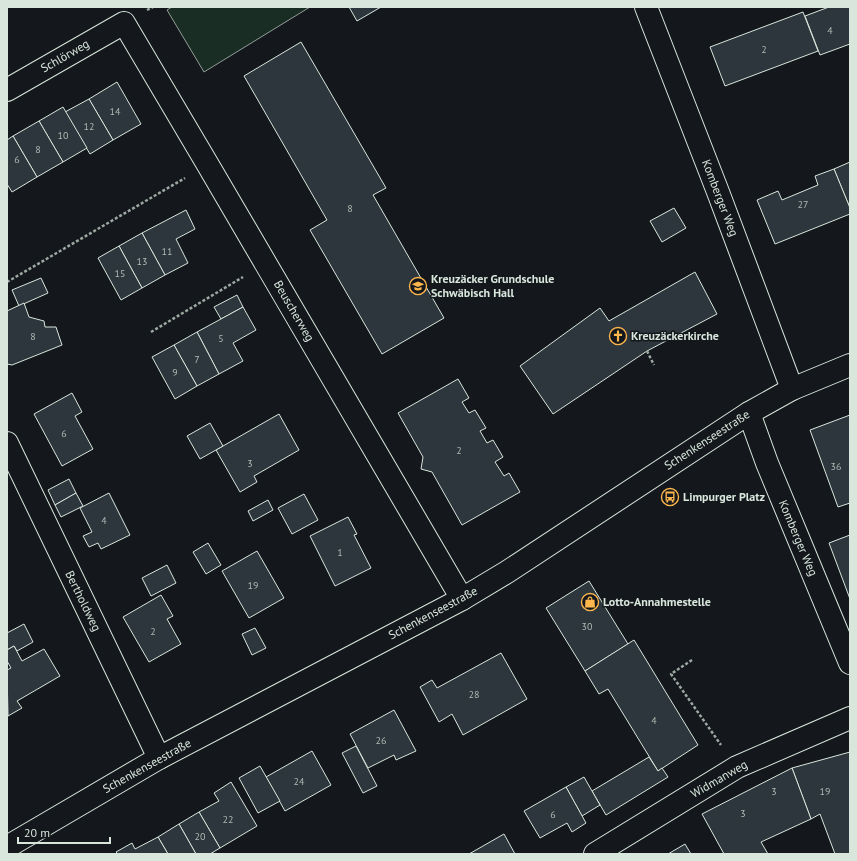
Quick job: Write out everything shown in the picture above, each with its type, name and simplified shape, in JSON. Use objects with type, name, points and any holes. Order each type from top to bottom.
[{"type":"street","name":"Komberger Weg","points":[[646,7],[792,389]]},
{"type":"street","name":"Schlörweg","points":[[7,90],[124,23]]},
{"type":"street","name":"Beuscherweg","points":[[124,23],[462,599]]},
{"type":"street","name":"Schenkenseestraße","points":[[7,847],[159,758],[462,599],[507,572],[749,413],[792,389],[850,365]]},
{"type":"street","name":"Komberger Weg","points":[[749,413],[767,463],[850,662]]},
{"type":"street","name":"Bertholdweg","points":[[7,444],[159,758]]},
{"type":"street","name":"Widmanweg","points":[[595,854],[736,767],[850,718]]},
{"type":"path","points":[[7,282],[208,165]]},
{"type":"path","points":[[151,332],[266,264]]},
{"type":"path","points":[[647,351],[654,366]]},
{"type":"path","points":[[692,660],[671,674],[736,767]]},
{"type":"green space","points":[[172,7],[310,7],[204,72],[167,10]]},
{"type":"building","points":[[349,7],[381,7],[357,21]]},
{"type":"building","points":[[829,7],[850,7],[850,44],[820,55],[805,16]]},
{"type":"building","points":[[803,12],[818,51],[725,86],[710,47]]},
{"type":"building","points":[[301,42],[386,188],[373,195],[444,318],[382,354],[310,230],[327,220],[244,76]]},
{"type":"building","points":[[117,82],[141,124],[113,140],[89,99]]},
{"type":"building","points":[[89,99],[113,140],[90,154],[65,112]]},
{"type":"building","points":[[63,107],[87,148],[63,162],[39,121]]},
{"type":"building","points":[[39,121],[63,162],[37,177],[13,136]]},
{"type":"building","points":[[13,136],[37,177],[12,192],[7,184],[7,140]]},
{"type":"building","points":[[850,162],[850,208],[834,169]]},
{"type":"building","points":[[834,169],[850,208],[850,214],[775,244],[757,200],[778,191],[782,200],[818,185],[815,176]]},
{"type":"building","points":[[674,208],[686,228],[662,242],[650,221]]},
{"type":"building","points":[[186,210],[195,229],[176,239],[188,263],[165,275],[142,233]]},
{"type":"building","points":[[142,233],[165,275],[142,288],[119,246]]},
{"type":"building","points":[[119,246],[142,288],[121,300],[98,258]]},
{"type":"building","name":"Kreuzäckerkirche","points":[[695,272],[717,314],[647,351],[553,414],[520,366],[600,308],[609,321]]},
{"type":"building","points":[[41,278],[48,293],[19,306],[12,290]]},
{"type":"building","points":[[237,295],[243,307],[221,319],[214,307]]},
{"type":"building","points":[[24,303],[29,317],[44,321],[45,327],[56,327],[62,345],[12,365],[7,364],[7,311]]},
{"type":"building","points":[[243,307],[256,330],[233,343],[243,361],[219,374],[197,332]]},
{"type":"building","points":[[197,332],[219,374],[197,386],[174,345]]},
{"type":"building","points":[[174,345],[197,386],[175,399],[152,357]]},
{"type":"building","points":[[458,379],[469,398],[462,402],[469,413],[475,410],[486,428],[480,431],[487,443],[493,440],[503,457],[495,462],[504,476],[509,473],[520,492],[462,525],[432,472],[421,469],[423,457],[398,413]]},
{"type":"building","points":[[72,393],[82,412],[75,416],[93,449],[62,466],[34,414]]},
{"type":"building","points":[[279,414],[299,450],[254,476],[257,482],[240,492],[216,450]]},
{"type":"building","points":[[850,415],[850,503],[838,507],[810,430]]},
{"type":"building","points":[[210,423],[223,446],[200,459],[187,436]]},
{"type":"building","points":[[69,479],[76,493],[55,505],[48,490]]},
{"type":"building","points":[[76,493],[83,506],[61,517],[55,505]]},
{"type":"building","points":[[109,493],[130,535],[101,549],[98,543],[89,547],[83,536],[92,532],[80,508]]},
{"type":"building","points":[[304,494],[318,520],[292,534],[278,508]]},
{"type":"building","points":[[268,500],[273,510],[253,521],[248,511]]},
{"type":"building","points":[[348,517],[357,534],[354,535],[371,568],[335,586],[310,536]]},
{"type":"building","points":[[850,535],[850,599],[829,543]]},
{"type":"building","points":[[208,543],[221,565],[206,574],[193,552]]},
{"type":"building","points":[[257,551],[284,598],[249,618],[222,571]]},
{"type":"building","points":[[167,565],[176,583],[151,596],[142,578]]},
{"type":"building","points":[[589,581],[628,644],[585,671],[546,608]]},
{"type":"building","points":[[161,595],[173,616],[167,619],[181,644],[149,662],[123,617]]},
{"type":"building","points":[[24,624],[33,642],[17,651],[14,646],[7,650],[7,633]]},
{"type":"building","points":[[255,628],[266,648],[252,655],[242,634]]},
{"type":"building","points":[[634,640],[698,745],[658,771],[608,689],[599,694],[585,671]]},
{"type":"building","points":[[14,646],[22,661],[44,649],[60,676],[17,701],[22,708],[8,716],[7,670],[11,668],[7,661],[7,650]]},
{"type":"building","points":[[501,653],[527,699],[463,735],[452,714],[439,722],[420,687],[432,680],[437,688]]},
{"type":"building","points":[[394,710],[416,751],[396,760],[394,755],[368,768],[350,734]]},
{"type":"building","points":[[356,746],[377,786],[363,793],[342,753]]},
{"type":"building","points":[[312,751],[331,785],[285,811],[266,777]]},
{"type":"building","points":[[850,752],[850,854],[835,854],[820,814],[811,819],[792,768]]},
{"type":"building","points":[[649,757],[658,771],[662,768],[668,777],[606,815],[592,791]]},
{"type":"building","points":[[260,766],[280,801],[258,813],[239,778]]},
{"type":"building","points":[[792,768],[811,819],[761,842],[768,854],[724,854],[702,814]]},
{"type":"building","points":[[584,777],[600,805],[582,816],[566,787]]},
{"type":"building","points":[[231,782],[257,826],[220,848],[199,812],[219,801],[214,793]]},
{"type":"building","points":[[566,787],[586,823],[572,832],[567,823],[540,838],[524,811]]},
{"type":"building","points":[[199,812],[220,848],[210,854],[196,854],[179,824]]},
{"type":"building","points":[[179,824],[196,854],[168,854],[158,837]]},
{"type":"building","points":[[504,834],[515,854],[469,854]]},
{"type":"building","points":[[158,837],[168,854],[118,854],[116,852],[132,843],[135,849]]},
{"type":"building","points":[[685,844],[691,854],[668,854]]},
{"type":"place","name":"Kreuzäcker Grundschule Schwäbisch Hall","points":[[418,286]]},
{"type":"place","name":"Kreuzäckerkirche","points":[[618,336]]},
{"type":"place","name":"Limpurger Platz","points":[[670,497]]},
{"type":"place","name":"Lotto-Annahmestelle","points":[[590,602]]}]
